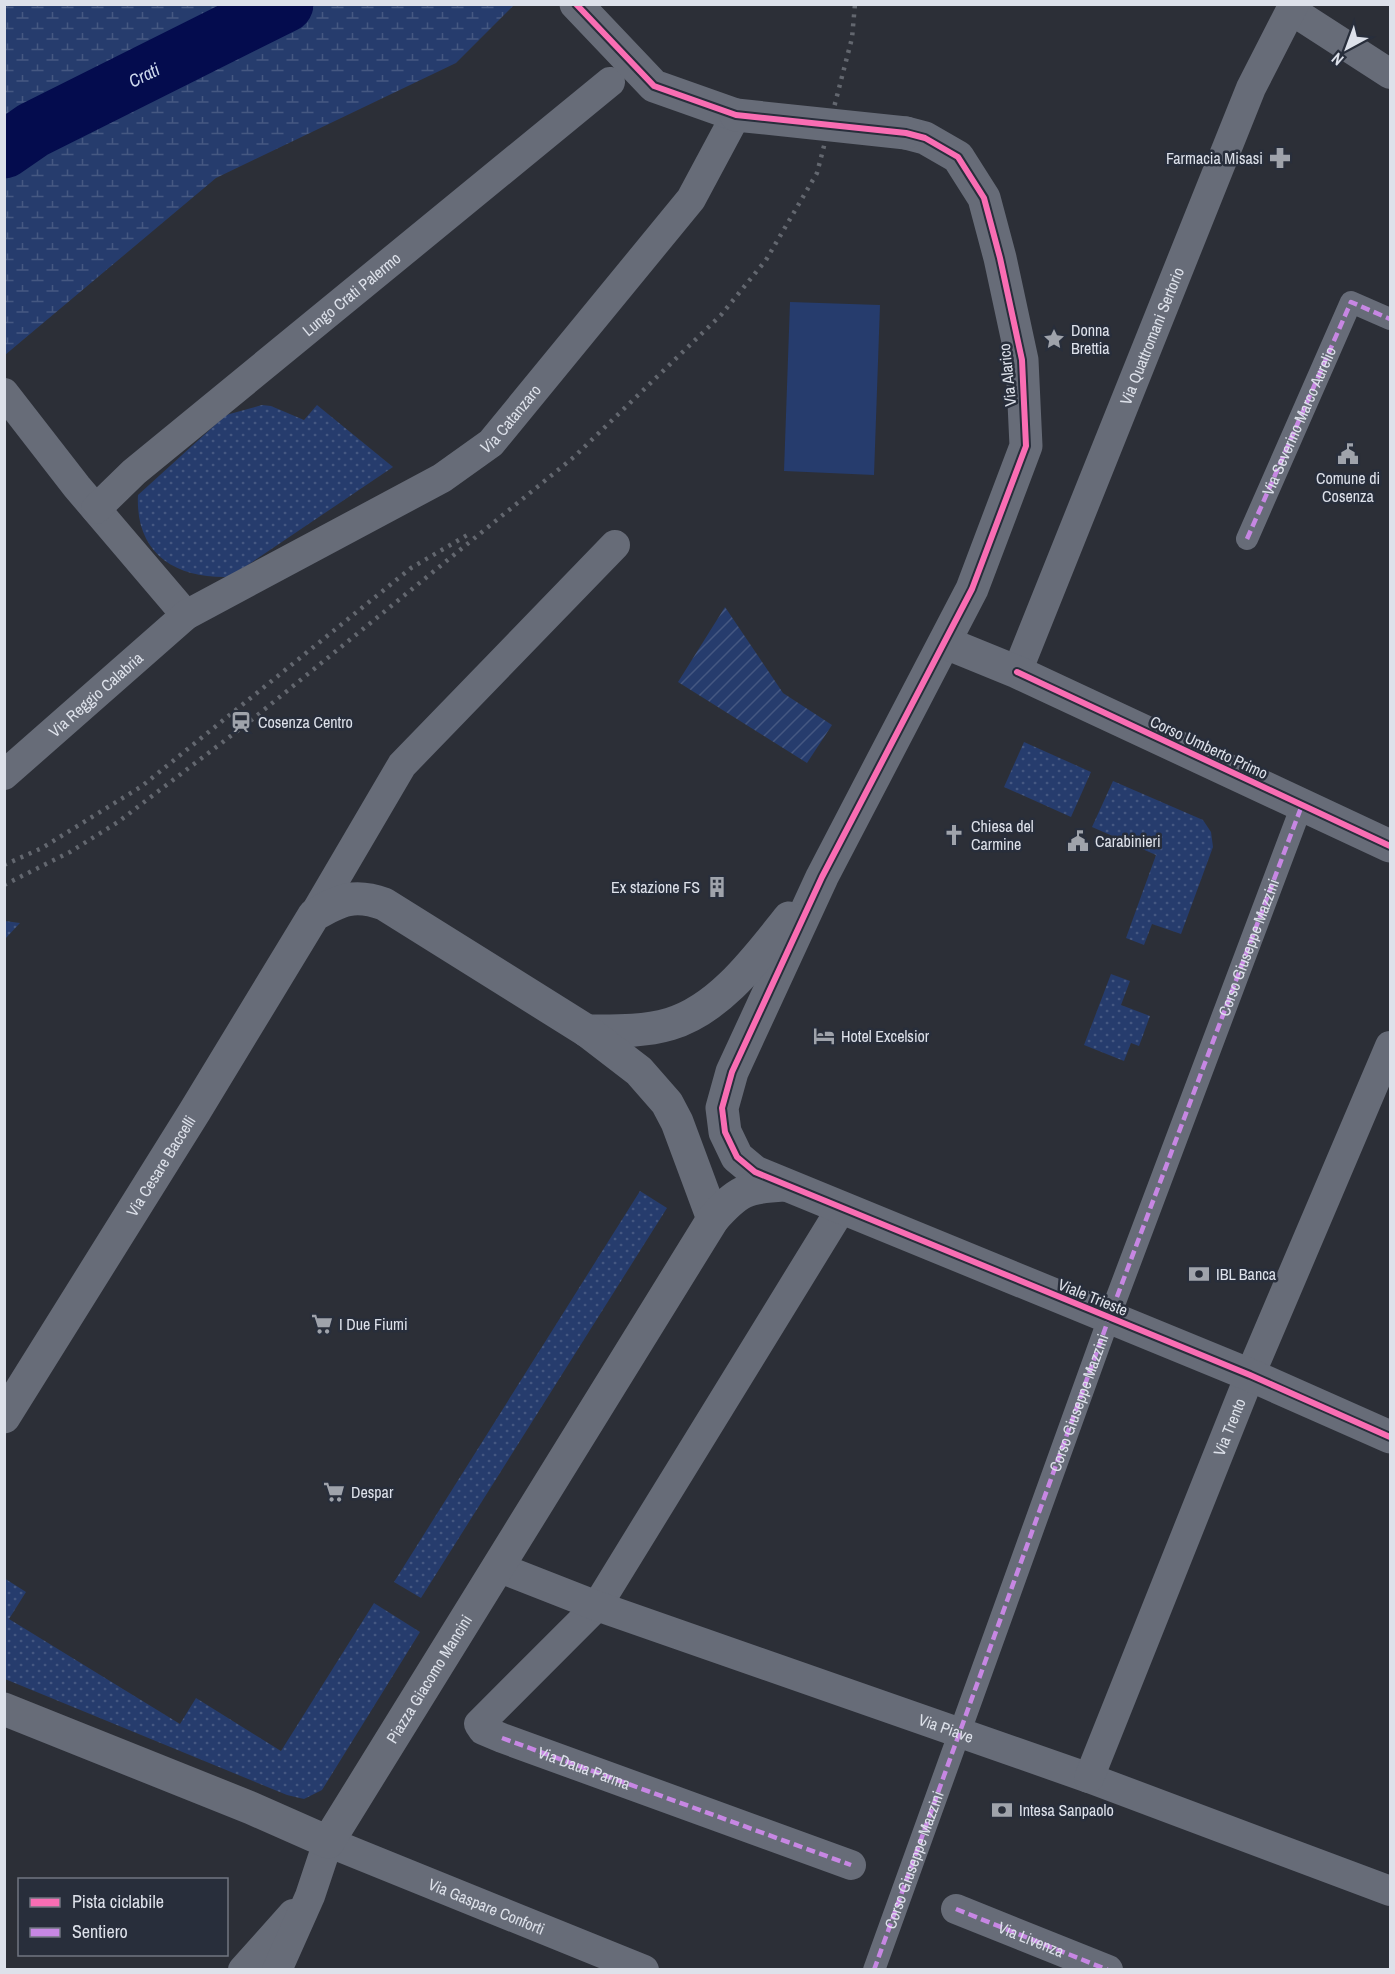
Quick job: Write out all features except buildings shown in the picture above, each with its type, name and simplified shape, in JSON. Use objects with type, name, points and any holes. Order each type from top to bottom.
[{"type":"street","name":"Via Alarico","points":[[576,4],[654,86],[736,115],[906,133],[925,138],[958,157],[984,198],[1000,258],[1022,360],[1026,446],[972,589],[822,877]]},
{"type":"street","points":[[1293,8],[1390,74]]},
{"type":"street","name":"Via Quattromani Sertorio","points":[[1017,672],[1244,105],[1293,8]]},
{"type":"street","name":"Lungo Crati Palermo","points":[[96,509],[134,472],[610,82]]},
{"type":"street","name":"Via Catanzaro","points":[[186,615],[442,478],[491,443],[691,199],[736,115]]},
{"type":"street","name":"Via Severino Marco Aurelio","points":[[1247,539],[1351,302],[1390,319]]},
{"type":"street","points":[[4,393],[77,487],[186,615]]},
{"type":"street","points":[[314,915],[402,765],[615,545]]},
{"type":"street","name":"Via Reggio Calabria","points":[[4,775],[186,615]]},
{"type":"street","name":"Corso Umberto Primo","points":[[945,643],[1017,672],[1390,846]]},
{"type":"street","name":"Corso Giuseppe Mazzini","points":[[874,1970],[1109,1318],[1302,805]]},
{"type":"street","points":[[587,1031],[629,1030],[670,1024],[711,1003],[770,942],[822,877]]},
{"type":"street","name":"Viale Trieste","points":[[822,877],[732,1072],[722,1108],[725,1132],[736,1157],[754,1172],[784,1185],[1250,1375],[1390,1437]]},
{"type":"street","points":[[314,915],[343,898],[370,899],[384,904],[587,1031],[639,1071],[666,1103],[677,1122],[713,1219]]},
{"type":"street","name":"Via Cesare Baccelli","points":[[4,1417],[195,1112],[314,915]]},
{"type":"street","name":"Via Trento","points":[[1089,1778],[1250,1375],[1390,1046]]},
{"type":"street","name":"Piazza Giacomo Mancini","points":[[328,1842],[500,1568],[713,1219],[733,1196],[758,1186],[784,1185]]},
{"type":"street","points":[[597,1606],[841,1209]]},
{"type":"street","name":"Via Piave","points":[[500,1568],[597,1606],[1089,1778],[1390,1891]]},
{"type":"street","name":"Via Daua Parma","points":[[597,1606],[481,1722],[480,1727],[502,1738],[851,1865]]},
{"type":"street","points":[[4,1709],[250,1808],[328,1842],[310,1896],[278,1970]]},
{"type":"street","name":"Via Gaspare Conforti","points":[[328,1842],[644,1970]]},
{"type":"street","points":[[243,1970],[310,1896]]},
{"type":"street","name":"Via Livenza","points":[[956,1909],[1108,1970]]},
{"type":"green space","points":[[5,4],[514,5],[456,63],[216,178],[5,355]]},
{"type":"green space","points":[[790,302],[880,305],[874,475],[784,471]]},
{"type":"green space","points":[[262,405],[271,406],[304,420],[317,405],[393,467],[230,577],[192,573],[176,567],[163,559],[152,547],[144,533],[139,516],[138,495],[226,415]]},
{"type":"green space","points":[[725,607],[783,693],[832,725],[807,763],[678,682]]},
{"type":"green space","points":[[1024,742],[1091,772],[1071,817],[1004,787]]},
{"type":"green space","points":[[1113,781],[1203,820],[1211,832],[1213,847],[1181,934],[1152,924],[1144,945],[1126,938],[1156,855],[1092,827]]},
{"type":"green space","points":[[4,921],[20,923],[5,939]]},
{"type":"green space","points":[[1111,974],[1130,981],[1121,1005],[1150,1016],[1139,1046],[1131,1043],[1124,1061],[1084,1045]]},
{"type":"green space","points":[[640,1191],[667,1208],[421,1598],[394,1582]]},
{"type":"green space","points":[[4,1578],[26,1592],[9,1619],[180,1724],[196,1698],[281,1751],[374,1603],[420,1632],[322,1790],[304,1799],[287,1795],[5,1679]]},
{"type":"waterway","name":"Crati","points":[[4,150],[33,130],[285,4]]},
{"type":"railway","points":[[4,885],[70,852],[118,822],[249,722],[574,457],[721,315],[766,260],[817,173],[852,38],[855,4]]},
{"type":"railway","points":[[4,865],[42,848],[142,786],[411,568],[469,534]]},
{"type":"marked path","points":[[1247,539],[1351,302],[1390,319]]},
{"type":"marked path","points":[[874,1970],[1109,1318],[1302,805]]},
{"type":"marked path","points":[[502,1738],[851,1865]]},
{"type":"marked path","points":[[956,1909],[1108,1970]]},
{"type":"cycle path","points":[[576,4],[654,86],[736,115],[906,133],[925,138],[958,157],[984,198],[1000,258],[1022,360],[1026,446],[972,589],[822,877],[732,1072],[722,1108],[725,1132],[737,1157],[755,1172],[1250,1375],[1390,1437]]},
{"type":"cycle path","points":[[1017,672],[1390,846]]},
{"type":"place","name":"Farmacia Misasi","points":[[1280,158]]},
{"type":"place","name":"Donna Brettia","points":[[1054,339]]},
{"type":"place","name":"Comune di Cosenza","points":[[1348,454]]},
{"type":"place","name":"Cosenza Centro","points":[[241,722]]},
{"type":"place","name":"Chiesa del Carmine","points":[[954,835]]},
{"type":"place","name":"Carabinieri","points":[[1078,841]]},
{"type":"place","name":"Ex stazione FS","points":[[717,887]]},
{"type":"place","name":"Hotel Excelsior","points":[[824,1036]]},
{"type":"place","name":"IBL Banca","points":[[1199,1274]]},
{"type":"place","name":"I Due Fiumi","points":[[322,1324]]},
{"type":"place","name":"Despar","points":[[334,1492]]},
{"type":"place","name":"Intesa Sanpaolo","points":[[1002,1810]]}]
